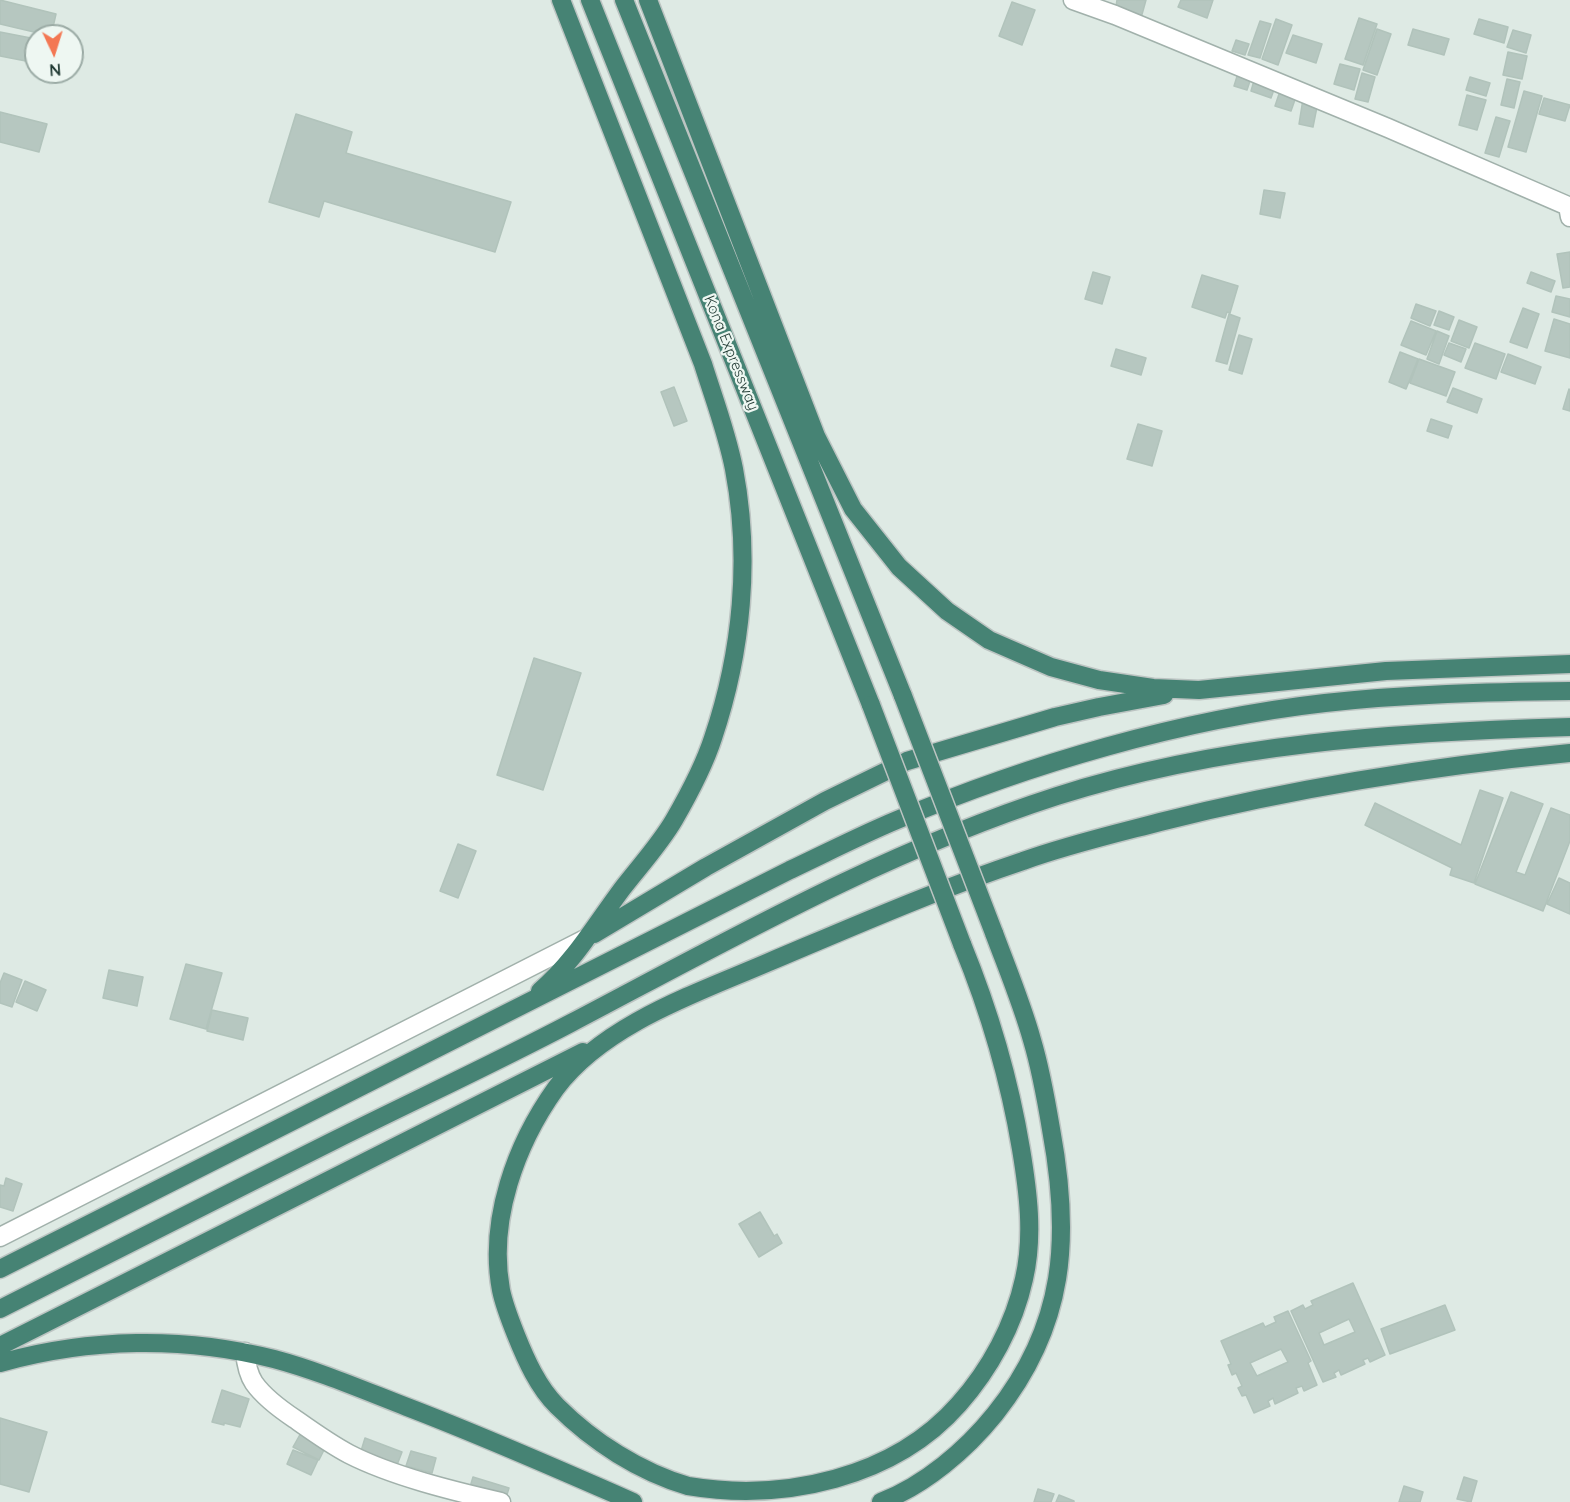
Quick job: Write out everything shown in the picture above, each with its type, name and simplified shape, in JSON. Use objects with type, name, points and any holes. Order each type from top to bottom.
[{"type":"highway","points":[[525,1004],[547,986],[587,938],[672,822],[698,775],[713,739],[731,669],[738,631],[741,590],[742,543],[734,469],[718,409],[703,364],[561,0]]},
{"type":"highway","name":"Kona Expressway","points":[[590,0],[871,705],[994,1029],[1015,1115],[1028,1201],[1029,1241],[1024,1278],[1013,1313],[997,1350],[975,1385],[954,1410],[929,1433],[905,1451],[858,1475],[820,1487],[796,1492],[754,1494],[722,1492],[691,1486],[658,1475],[625,1459],[598,1441],[555,1404],[536,1378],[520,1347],[509,1317],[501,1288],[498,1257],[500,1225],[509,1180],[531,1130],[558,1086],[579,1062],[611,1037]]},
{"type":"highway","points":[[624,0],[903,696],[994,933],[1032,1039],[1056,1155],[1062,1203],[1062,1230],[1056,1287],[1047,1319],[1026,1367],[1005,1402],[979,1434],[949,1460],[918,1482],[880,1502]]},
{"type":"highway","points":[[648,0],[816,436],[854,509],[899,567],[947,611],[989,640],[1051,667],[1099,680],[1153,688],[1198,690]]},
{"type":"highway","points":[[587,938],[706,867],[825,801],[907,761],[1066,715],[1145,698],[1198,690],[1386,671],[1570,664]]},
{"type":"highway","points":[[0,1269],[790,870],[896,820],[966,792],[1068,758],[1162,733],[1245,716],[1324,703],[1418,696],[1570,691]]},
{"type":"highway","points":[[0,1310],[222,1196],[568,1024],[832,887],[974,826],[1058,796],[1194,760],[1348,738],[1450,730],[1570,727]]},
{"type":"highway","points":[[0,1346],[684,999],[896,909],[1026,860],[1125,831],[1225,806],[1328,786],[1480,762],[1570,753]]},
{"type":"highway","points":[[0,1363],[62,1349],[141,1342],[202,1345],[245,1352],[317,1372],[422,1412],[633,1502]]},
{"type":"street","points":[[1073,0],[1115,15],[1388,128],[1568,206],[1570,217]]},
{"type":"street","points":[[0,1237],[587,938]]},
{"type":"street","points":[[245,1352],[247,1368],[253,1382],[267,1397],[309,1430],[347,1453],[384,1468],[463,1493],[501,1502]]},
{"type":"building","points":[[0,0],[56,14],[54,24],[24,24],[24,30],[0,24]]},
{"type":"building","points":[[1117,0],[1146,0],[1141,18],[1115,12]]},
{"type":"building","points":[[1181,0],[1213,0],[1207,18],[1178,7]]},
{"type":"building","points":[[1012,2],[1035,10],[1022,45],[999,36]]},
{"type":"building","points":[[1359,18],[1377,24],[1363,65],[1345,59]]},
{"type":"building","points":[[1276,19],[1292,25],[1278,65],[1262,59]]},
{"type":"building","points":[[1479,19],[1508,27],[1504,43],[1474,34]]},
{"type":"building","points":[[1260,21],[1271,24],[1260,58],[1248,55]]},
{"type":"building","points":[[1377,29],[1391,34],[1377,75],[1363,70]]},
{"type":"building","points":[[1413,29],[1449,39],[1444,55],[1408,45]]},
{"type":"building","points":[[1513,30],[1531,35],[1526,53],[1507,47]]},
{"type":"building","points":[[0,32],[24,37],[24,61],[0,56]]},
{"type":"building","points":[[1293,35],[1322,44],[1316,63],[1286,53]]},
{"type":"building","points":[[1236,40],[1249,44],[1245,55],[1232,51]]},
{"type":"building","points":[[1508,52],[1527,56],[1522,79],[1503,75]]},
{"type":"building","points":[[1340,64],[1360,69],[1354,90],[1334,84]]},
{"type":"building","points":[[1239,70],[1252,75],[1247,90],[1234,86]]},
{"type":"building","points":[[1362,73],[1375,77],[1368,102],[1355,99]]},
{"type":"building","points":[[1255,77],[1276,84],[1271,98],[1251,91]]},
{"type":"building","points":[[1470,77],[1490,83],[1486,96],[1466,90]]},
{"type":"building","points":[[1507,79],[1520,82],[1514,108],[1501,105]]},
{"type":"building","points":[[1281,88],[1297,94],[1291,111],[1275,106]]},
{"type":"building","points":[[1524,91],[1542,96],[1526,152],[1508,147]]},
{"type":"building","points":[[1467,95],[1486,100],[1477,130],[1459,125]]},
{"type":"building","points":[[1544,98],[1570,105],[1565,121],[1539,114]]},
{"type":"building","points":[[1303,99],[1318,102],[1313,127],[1299,124]]},
{"type":"building","points":[[0,112],[47,124],[39,152],[0,142]]},
{"type":"building","points":[[296,114],[352,132],[346,153],[511,202],[495,252],[324,201],[319,217],[269,202]]},
{"type":"building","points":[[1496,117],[1510,121],[1499,157],[1485,153]]},
{"type":"building","points":[[1264,190],[1285,193],[1280,218],[1260,214]]},
{"type":"building","points":[[1570,252],[1570,287],[1563,288],[1557,254]]},
{"type":"building","points":[[1093,272],[1110,277],[1102,304],[1085,299]]},
{"type":"building","points":[[1531,272],[1555,281],[1551,292],[1527,283]]},
{"type":"building","points":[[1202,275],[1238,286],[1230,313],[1227,312],[1225,318],[1192,307]]},
{"type":"building","points":[[1556,296],[1570,299],[1570,317],[1552,312]]},
{"type":"building","points":[[1416,304],[1436,311],[1430,326],[1411,318]]},
{"type":"building","points":[[1523,308],[1539,314],[1527,348],[1510,342]]},
{"type":"building","points":[[1439,311],[1454,317],[1449,330],[1434,325]]},
{"type":"building","points":[[1229,314],[1240,318],[1227,364],[1216,361]]},
{"type":"building","points":[[1554,319],[1570,324],[1570,358],[1545,351]]},
{"type":"building","points":[[1459,320],[1477,327],[1469,348],[1451,341]]},
{"type":"building","points":[[1411,321],[1436,331],[1426,355],[1401,345]]},
{"type":"building","points":[[1437,331],[1449,336],[1439,364],[1427,359]]},
{"type":"building","points":[[1239,335],[1252,339],[1242,374],[1229,370]]},
{"type":"building","points":[[1449,343],[1466,349],[1461,362],[1444,355]]},
{"type":"building","points":[[1475,343],[1505,354],[1496,379],[1465,368]]},
{"type":"building","points":[[1116,349],[1146,358],[1141,375],[1111,366]]},
{"type":"building","points":[[1400,352],[1418,359],[1406,389],[1389,382]]},
{"type":"building","points":[[1508,354],[1541,367],[1535,384],[1501,372]]},
{"type":"building","points":[[1419,359],[1455,372],[1446,396],[1410,383]]},
{"type":"building","points":[[674,387],[687,421],[674,426],[661,392]]},
{"type":"building","points":[[1453,388],[1482,399],[1477,413],[1447,402]]},
{"type":"building","points":[[1570,390],[1570,411],[1563,409]]},
{"type":"building","points":[[1431,419],[1452,426],[1448,438],[1427,431]]},
{"type":"building","points":[[1138,424],[1162,431],[1152,466],[1127,459]]},
{"type":"building","points":[[534,658],[581,673],[543,790],[497,775]]},
{"type":"building","points":[[1480,790],[1503,798],[1474,883],[1450,875],[1452,868],[1365,825],[1375,803],[1461,845]]},
{"type":"building","points":[[1511,792],[1543,804],[1516,872],[1525,875],[1551,808],[1570,815],[1570,841],[1543,911],[1475,884]]},
{"type":"building","points":[[458,844],[476,851],[458,898],[440,891]]},
{"type":"building","points":[[1559,878],[1570,883],[1570,914],[1547,904]]},
{"type":"building","points":[[186,964],[222,973],[206,1029],[170,1019]]},
{"type":"building","points":[[109,970],[143,977],[137,1006],[103,998]]},
{"type":"building","points":[[4,973],[22,980],[12,1007],[0,1003],[0,983]]},
{"type":"building","points":[[25,981],[46,990],[37,1011],[16,1002]]},
{"type":"building","points":[[212,1010],[248,1018],[243,1040],[207,1031]]},
{"type":"building","points":[[6,1178],[22,1184],[13,1211],[0,1207],[0,1185],[4,1186]]},
{"type":"building","points":[[760,1212],[774,1236],[777,1234],[782,1243],[759,1257],[739,1224]]},
{"type":"building","points":[[1353,1283],[1385,1355],[1370,1362],[1368,1358],[1363,1360],[1365,1364],[1341,1375],[1339,1370],[1334,1373],[1336,1377],[1323,1382],[1291,1311],[1303,1305],[1305,1309],[1313,1305],[1311,1301]],"holes":[[[1349,1319],[1355,1332],[1324,1345],[1319,1333]]]},
{"type":"building","points":[[1445,1305],[1455,1330],[1390,1354],[1381,1329]]},
{"type":"building","points":[[1288,1311],[1311,1361],[1308,1363],[1317,1385],[1304,1391],[1302,1386],[1296,1388],[1298,1393],[1275,1404],[1273,1398],[1268,1401],[1270,1406],[1254,1413],[1246,1395],[1242,1396],[1238,1388],[1242,1386],[1236,1373],[1232,1375],[1228,1365],[1231,1364],[1221,1341],[1263,1323],[1265,1327],[1276,1322],[1274,1317]],"holes":[[[1281,1349],[1288,1362],[1257,1376],[1250,1363]]]},
{"type":"building","points":[[222,1390],[249,1399],[240,1427],[212,1422]]},
{"type":"building","points":[[0,1418],[47,1432],[29,1492],[0,1484]]},
{"type":"building","points":[[302,1431],[327,1444],[319,1460],[293,1447]]},
{"type":"building","points":[[365,1438],[402,1452],[397,1465],[361,1451]]},
{"type":"building","points":[[293,1450],[318,1460],[311,1475],[287,1464]]},
{"type":"building","points":[[411,1451],[436,1458],[432,1473],[406,1466]]},
{"type":"building","points":[[473,1477],[509,1488],[506,1498],[470,1487]]},
{"type":"building","points":[[1464,1477],[1477,1481],[1471,1502],[1457,1499]]},
{"type":"building","points":[[1404,1486],[1423,1492],[1420,1502],[1399,1502]]},
{"type":"building","points":[[1038,1489],[1054,1494],[1051,1502],[1034,1502]]},
{"type":"building","points":[[1059,1495],[1074,1501],[1074,1502],[1056,1502]]}]
